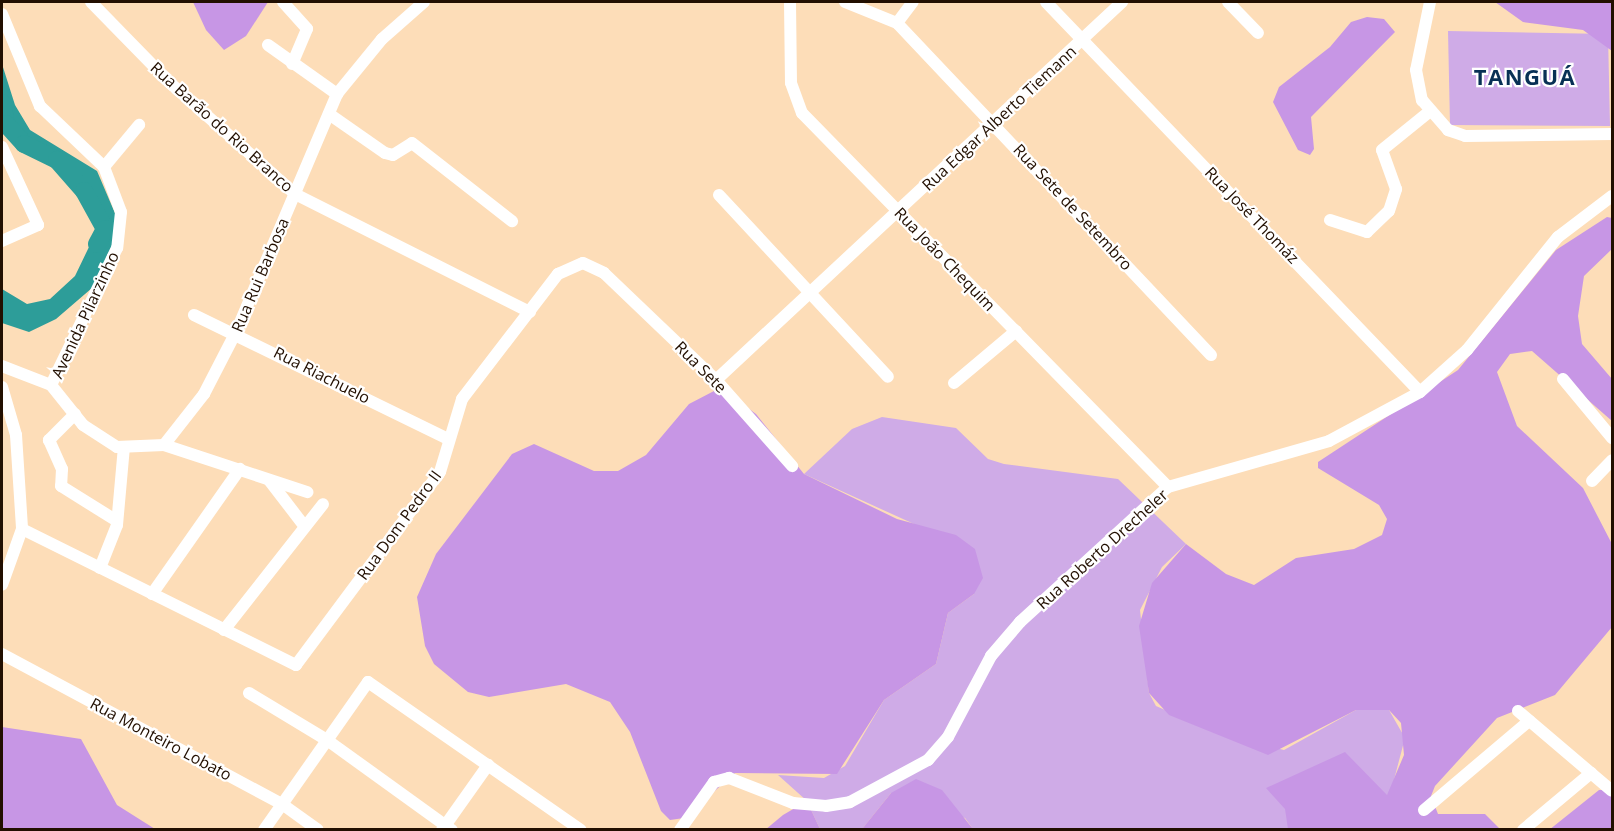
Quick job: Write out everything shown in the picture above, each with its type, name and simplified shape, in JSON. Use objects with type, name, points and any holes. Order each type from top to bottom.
[{"type":"street","name":"Rua Barão do Rio Branco","points":[[91,2],[169,82],[295,194],[530,312]]},
{"type":"street","points":[[283,2],[308,28],[292,64]]},
{"type":"street","name":"Rua Rui Barbosa","points":[[164,445],[204,394],[236,332],[337,94],[382,39],[424,2]]},
{"type":"street","name":"Rua João Chequim","points":[[790,2],[791,83],[802,113],[1168,487]]},
{"type":"street","name":"Rua Sete de Setembro","points":[[845,2],[897,23],[994,121],[1211,355]]},
{"type":"street","points":[[897,23],[913,2]]},
{"type":"street","name":"Rua José Thomáz","points":[[1046,2],[1084,39],[1420,392]]},
{"type":"street","name":"Rua Edgar Alberto Tiemann","points":[[716,380],[1122,2]]},
{"type":"street","points":[[1228,2],[1258,33]]},
{"type":"street","points":[[1430,2],[1416,70],[1429,112],[1448,130],[1465,136],[1612,134]]},
{"type":"street","name":"Avenida Pilarzinho","points":[[2,14],[25,79],[40,106],[104,167],[121,212],[117,248],[51,385],[2,366]]},
{"type":"street","points":[[268,45],[337,94]]},
{"type":"street","points":[[1330,220],[1367,232],[1389,212],[1396,189],[1382,150],[1429,112]]},
{"type":"street","points":[[329,114],[385,153],[393,155],[412,143],[512,221]]},
{"type":"street","points":[[104,167],[139,125]]},
{"type":"street","points":[[2,147],[38,225],[2,241]]},
{"type":"street","points":[[719,195],[888,377]]},
{"type":"street","name":"Rua Roberto Drecheler","points":[[680,830],[714,782],[729,778],[793,803],[826,806],[850,802],[928,760],[948,737],[992,656],[1020,622],[1168,487],[1329,441],[1420,392],[1467,350],[1558,237],[1612,196]]},
{"type":"street","name":"Rua Dom Pedro II","points":[[224,630],[296,664],[440,472],[448,439],[462,399],[567,265],[583,263],[604,273]]},
{"type":"street","name":"Rua Sete","points":[[604,273],[716,380],[792,466]]},
{"type":"street","name":"Rua Riachuelo","points":[[194,315],[236,332],[448,439]]},
{"type":"street","points":[[954,383],[1016,331]]},
{"type":"street","points":[[1563,379],[1612,438]]},
{"type":"street","points":[[51,385],[75,414],[99,436],[124,447],[164,445],[307,492]]},
{"type":"street","points":[[2,387],[16,435],[22,529],[2,585]]},
{"type":"street","points":[[75,414],[49,440],[62,470],[61,486],[117,521]]},
{"type":"street","points":[[100,568],[117,521],[124,447]]},
{"type":"street","points":[[1592,481],[1612,460]]},
{"type":"street","points":[[152,594],[240,469]]},
{"type":"street","points":[[268,479],[303,523]]},
{"type":"street","points":[[22,529],[224,630],[303,523],[323,504]]},
{"type":"street","name":"Rua Monteiro Lobato","points":[[2,654],[282,804],[318,830]]},
{"type":"street","points":[[264,830],[368,682],[581,830]]},
{"type":"street","points":[[249,693],[327,740],[447,828],[488,765]]},
{"type":"street","points":[[1518,711],[1612,791]]},
{"type":"street","points":[[1424,810],[1529,721]]},
{"type":"street","points":[[1523,830],[1591,773]]},
{"type":"shaded area","points":[[193,2],[268,2],[246,36],[224,50],[206,30]]},
{"type":"shaded area","points":[[1495,2],[1612,2],[1612,51],[1583,30],[1523,22]]},
{"type":"shaded area","points":[[1367,17],[1384,19],[1395,32],[1311,117],[1314,149],[1310,155],[1298,150],[1273,102],[1279,87],[1330,47],[1351,22]]},
{"type":"shaded area","points":[[1448,31],[1608,34],[1610,126],[1450,125]]},
{"type":"shaded area","points":[[1607,217],[1612,218],[1612,249],[1584,276],[1578,316],[1582,344],[1612,379],[1612,421],[1532,351],[1510,354],[1497,372],[1517,426],[1583,488],[1612,544],[1612,627],[1555,695],[1497,718],[1435,786],[1431,796],[1438,814],[1485,814],[1500,829],[1288,829],[1285,809],[1266,788],[1345,752],[1387,795],[1404,755],[1401,723],[1389,710],[1356,710],[1268,755],[1169,715],[1149,693],[1139,626],[1152,583],[1186,544],[1226,574],[1254,585],[1296,558],[1354,549],[1382,535],[1387,519],[1379,505],[1318,468],[1318,462],[1458,370],[1556,250]]},
{"type":"shaded area","points":[[714,391],[729,394],[756,414],[804,474],[897,519],[956,535],[975,549],[983,578],[974,594],[948,613],[936,664],[884,700],[837,774],[735,773],[684,818],[670,820],[661,811],[630,732],[610,702],[566,684],[489,697],[468,692],[434,664],[425,646],[417,597],[436,554],[512,454],[534,444],[594,471],[618,471],[646,455],[689,404]]},
{"type":"shaded area","points":[[882,417],[956,428],[988,459],[1004,464],[1118,479],[1186,544],[1162,567],[1140,610],[1149,693],[1156,706],[1218,733],[1284,750],[1356,710],[1389,710],[1405,738],[1391,791],[1356,829],[973,829],[965,818],[891,793],[862,829],[820,829],[807,801],[778,775],[824,778],[845,766],[884,700],[936,664],[948,613],[974,594],[914,524],[804,474],[852,429]]},
{"type":"shaded area","points":[[2,727],[81,739],[117,805],[155,829],[2,829]]},
{"type":"shaded area","points":[[916,779],[942,790],[973,829],[862,829],[891,793]]},
{"type":"shaded area","points":[[1599,790],[1612,790],[1612,829],[1549,830]]},
{"type":"shaded area","points":[[807,801],[820,829],[765,830],[783,815]]},
{"type":"water","points":[[2,64],[15,105],[30,130],[97,171],[117,218],[113,244],[92,288],[56,319],[29,332],[2,323],[2,289],[27,304],[50,299],[75,276],[101,222],[88,193],[63,159],[19,138],[2,115]]},
{"type":"waterway","points":[[2,103],[6,124],[24,144],[57,160],[84,191],[105,229],[97,244]]},
{"type":"district","name":"TANGUÁ","points":[[1525,77]]}]
